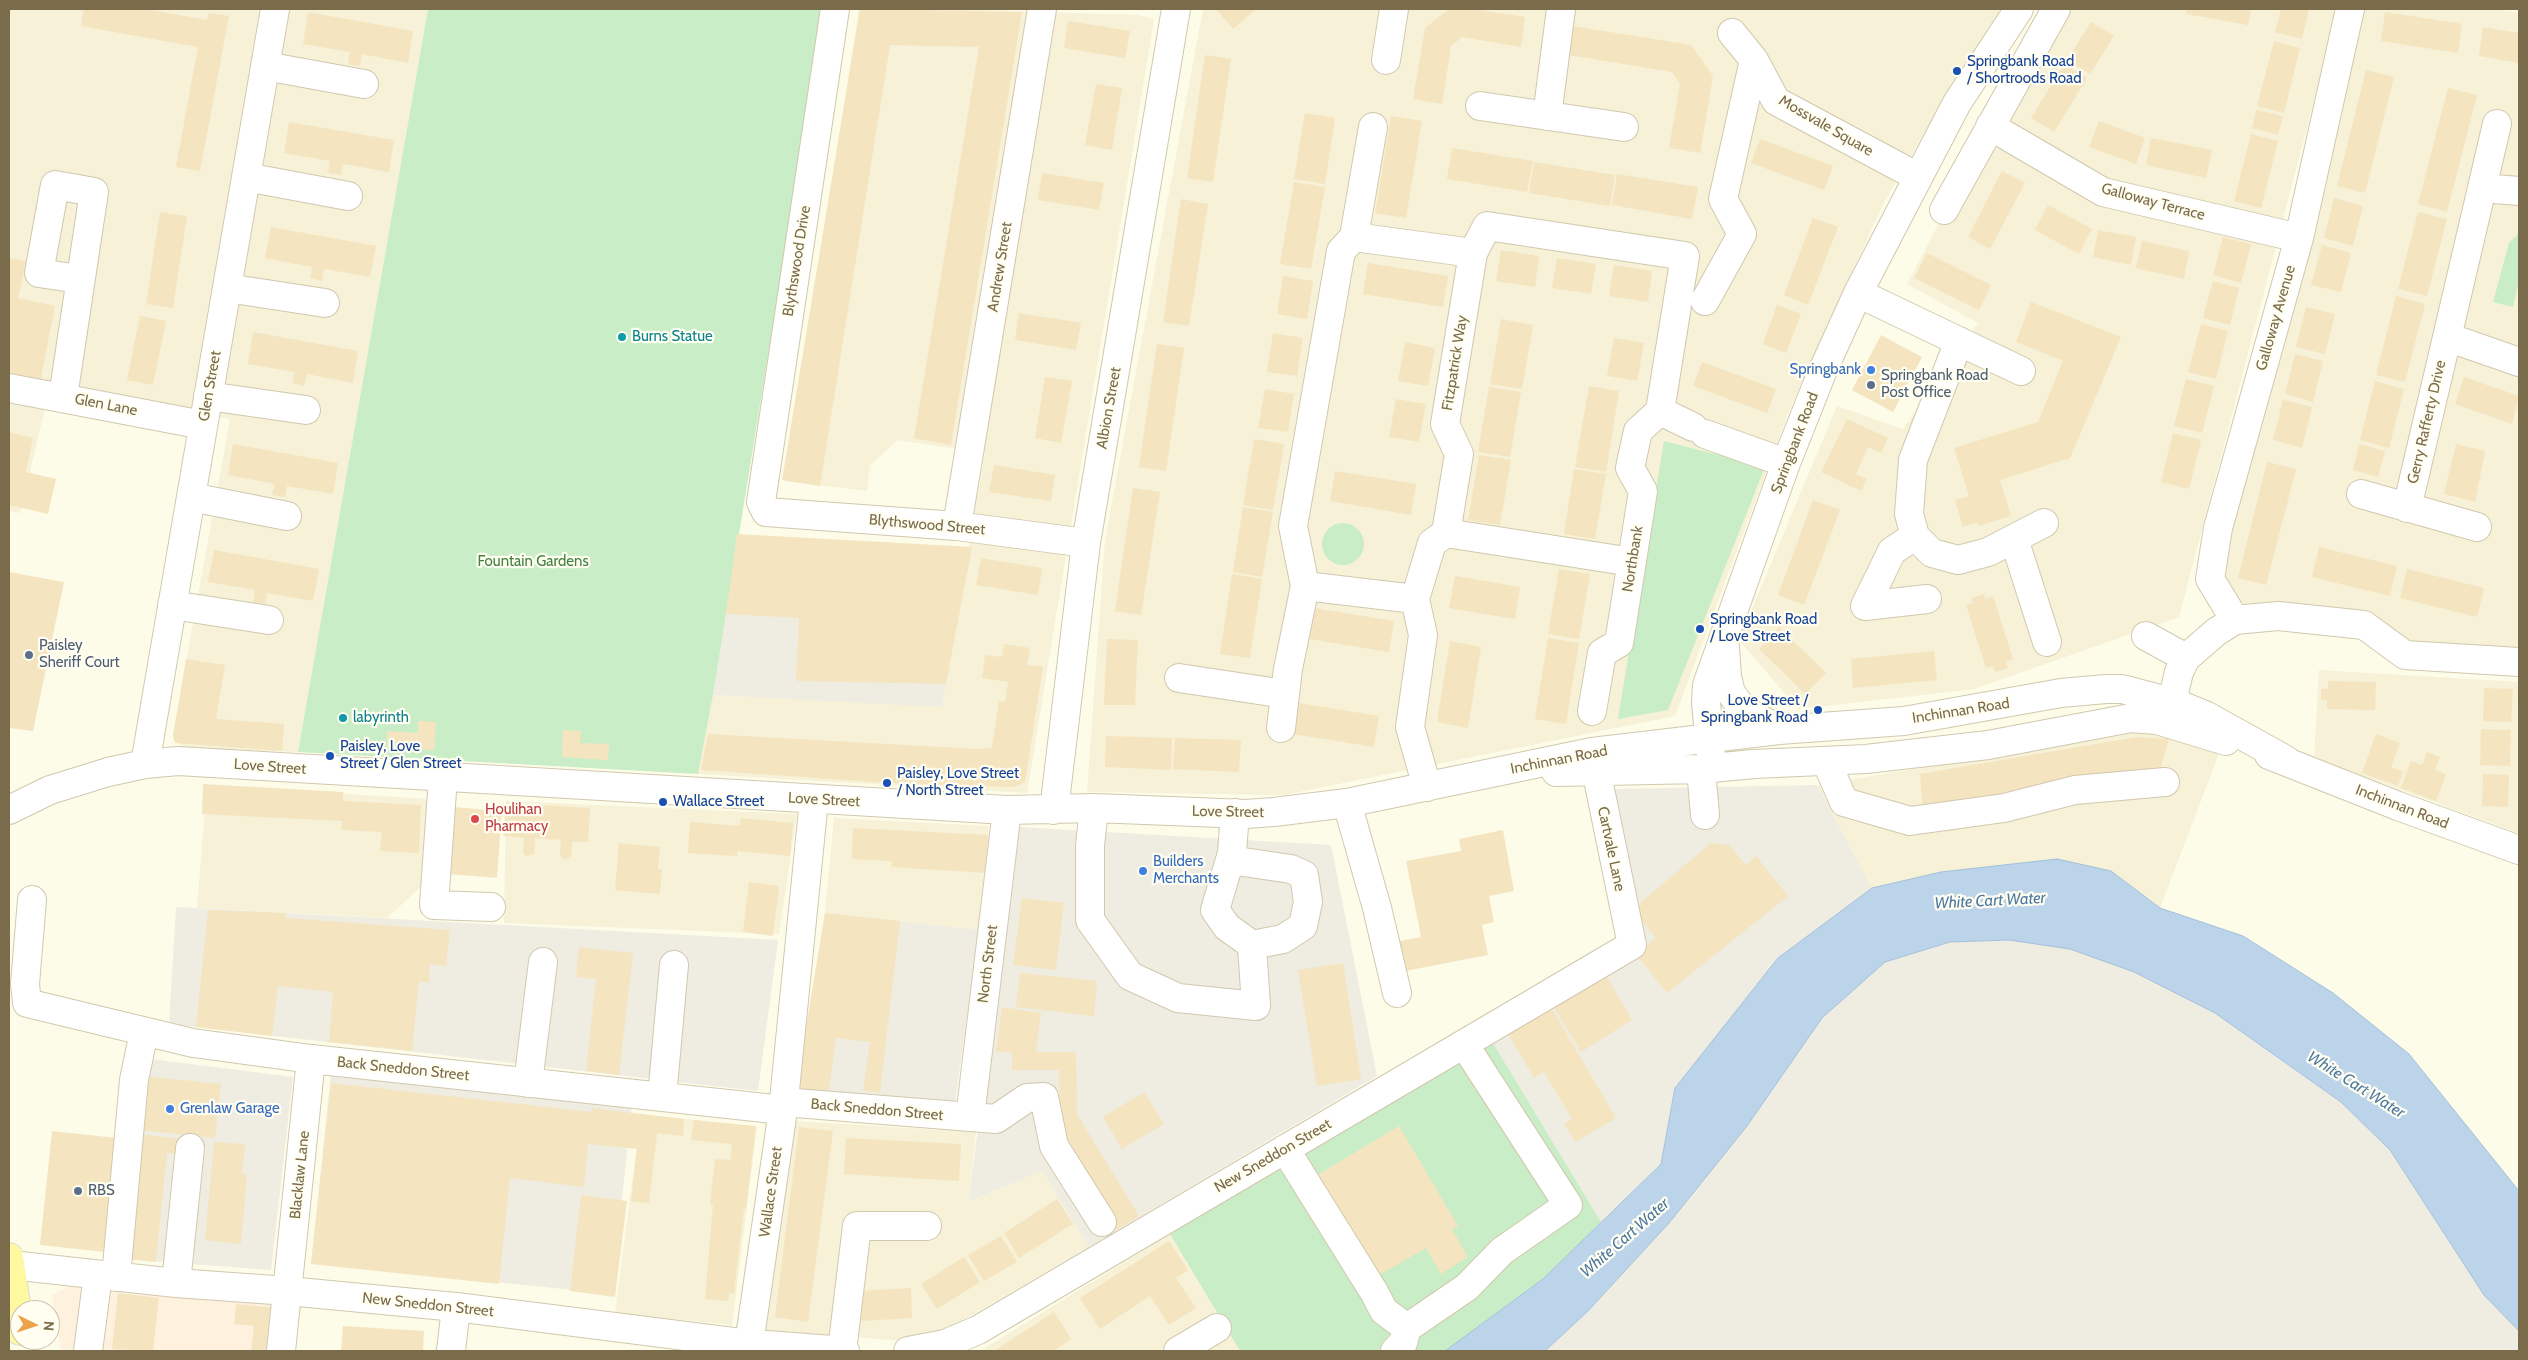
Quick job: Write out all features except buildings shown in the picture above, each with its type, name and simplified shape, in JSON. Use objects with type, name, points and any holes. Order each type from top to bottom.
[{"type":"main road","points":[[10,1261],[16,1300]]},
{"type":"street","name":"Glen Street","points":[[145,764],[275,9]]},
{"type":"street","name":"Blythswood Drive","points":[[766,512],[761,502],[835,9]]},
{"type":"street","name":"Andrew Street","points":[[957,526],[1042,9]]},
{"type":"street","name":"Albion Street","points":[[1054,810],[1086,543],[1176,9]]},
{"type":"street","points":[[1386,60],[1394,9]]},
{"type":"street","points":[[1547,116],[1561,9]]},
{"type":"street","name":"Springbank Road","points":[[1705,816],[1708,739],[1707,685],[1786,463],[1823,370],[1858,293],[1957,103],[2019,9]]},
{"type":"street","points":[[1944,210],[2056,9]]},
{"type":"street","name":"Galloway Avenue","points":[[2235,620],[2210,579],[2218,528],[2299,238],[2350,9]]},
{"type":"street","name":"Mossvale Square","points":[[1732,33],[1754,60],[1776,101],[1918,177]]},
{"type":"street","points":[[1705,301],[1742,234],[1722,199],[1754,60]]},
{"type":"street","points":[[265,66],[364,84]]},
{"type":"street","points":[[1480,106],[1624,127]]},
{"type":"street","name":"Gerry Rafferty Drive","points":[[2407,508],[2497,124]]},
{"type":"street","name":"Galloway Terrace","points":[[1990,126],[2103,192],[2299,238]]},
{"type":"street","points":[[1281,728],[1285,694],[1305,586],[1293,526],[1341,251],[1354,237],[1373,127]]},
{"type":"street","points":[[246,177],[348,196]]},
{"type":"street","points":[[2482,188],[2519,190]]},
{"type":"street","name":"Fitzpatrick Way","points":[[1446,533],[1459,454],[1445,424],[1473,253],[1487,226],[1685,256],[1660,411]]},
{"type":"street","points":[[1354,237],[1473,253]]},
{"type":"street","points":[[64,397],[81,289],[80,279]]},
{"type":"street","points":[[227,288],[325,303]]},
{"type":"street","points":[[1858,293],[2021,372]]},
{"type":"street","points":[[2447,337],[2519,362]]},
{"type":"street","points":[[1959,342],[1913,460],[1909,514],[1915,536],[1932,553],[1958,560],[1988,552],[2044,524]]},
{"type":"street","name":"Glen Lane","points":[[9,388],[203,424]]},
{"type":"street","points":[[208,396],[306,410]]},
{"type":"street","points":[[1660,411],[1699,431],[1786,463]]},
{"type":"street","name":"Northbank","points":[[1592,711],[1602,654],[1619,643],[1644,492],[1630,468],[1638,431],[1660,411]]},
{"type":"street","points":[[2361,494],[2477,527]]},
{"type":"street","points":[[191,497],[286,516]]},
{"type":"street","name":"Blythswood Street","points":[[766,512],[957,526],[1086,543]]},
{"type":"street","points":[[1427,787],[1410,727],[1423,635],[1415,599],[1432,543],[1446,533],[1632,562]]},
{"type":"street","points":[[1915,536],[1892,551],[1865,606],[1927,599]]},
{"type":"street","points":[[2014,539],[2046,642]]},
{"type":"street","points":[[1305,586],[1415,599]]},
{"type":"street","points":[[172,605],[269,620]]},
{"type":"street","points":[[2170,713],[2179,672],[2186,658],[2216,632],[2235,620],[2278,616],[2364,625],[2405,655],[2519,662]]},
{"type":"street","points":[[2146,636],[2186,658]]},
{"type":"street","points":[[1724,638],[1727,677],[1731,693],[1743,709],[1779,730]]},
{"type":"street","points":[[1179,678],[1285,694]]},
{"type":"street","name":"Inchinnan Road","points":[[1494,774],[1594,762],[1708,739],[1779,730],[1904,721],[2082,690],[2122,690],[2170,713],[2398,806],[2519,850]]},
{"type":"street","name":"Inchinnan Road","points":[[1594,762],[1706,768],[1826,761],[1988,745],[2131,718],[2170,713]]},
{"type":"street","name":"Love Street","points":[[9,810],[50,790],[145,764],[178,761],[1007,810],[1094,808],[1235,813],[1274,812],[1347,802],[1494,774]]},
{"type":"street","points":[[1826,761],[1844,802],[1910,821],[2004,808],[2075,790],[2165,782]]},
{"type":"street","name":"Cartvale Lane","points":[[1594,762],[1632,945]]},
{"type":"street","points":[[443,778],[434,905],[491,907]]},
{"type":"street","name":"Wallace Street","points":[[743,1346],[783,1106],[814,800]]},
{"type":"street","points":[[1347,802],[1377,908],[1397,993]]},
{"type":"street","points":[[1094,808],[1090,846],[1090,920],[1130,976],[1178,998],[1256,1006],[1252,945]]},
{"type":"street","name":"North Street","points":[[970,1117],[1007,810]]},
{"type":"street","points":[[1230,860],[1291,869],[1304,875],[1308,902],[1303,926],[1283,939],[1252,945],[1227,927],[1215,910],[1232,853],[1235,813]]},
{"type":"street","name":"Back Sneddon Street","points":[[32,900],[25,984],[28,1003],[193,1043],[528,1083],[662,1097],[783,1106],[996,1118],[1027,1098],[1044,1098],[1054,1146],[1102,1222]]},
{"type":"street","name":"New Sneddon Street","points":[[908,1351],[947,1348],[1632,945]]},
{"type":"street","points":[[528,1083],[543,962]]},
{"type":"street","points":[[662,1097],[674,965]]},
{"type":"street","points":[[88,1351],[107,1276],[134,1080],[144,1032]]},
{"type":"street","points":[[1285,1150],[1374,1292],[1401,1340],[1467,1287],[1502,1251],[1568,1205],[1464,1044]]},
{"type":"street","name":"Blacklaw Lane","points":[[281,1351],[311,1058]]},
{"type":"street","points":[[176,1283],[190,1148]]},
{"type":"street","points":[[834,1351],[857,1226],[927,1226]]},
{"type":"street","name":"New Sneddon Street","points":[[10,1261],[107,1276],[456,1307],[743,1346],[834,1351]]},
{"type":"street","points":[[451,1351],[456,1307]]},
{"type":"street","points":[[1178,1351],[1217,1328]]},
{"type":"shaded area","points":[[9,9],[428,9],[298,752],[183,748],[173,734],[230,419],[9,380]]},
{"type":"shaded area","points":[[859,9],[946,9],[1138,15],[1154,19],[1027,793],[698,774],[713,695],[942,706],[985,453],[898,440],[870,465],[867,491],[785,481]]},
{"type":"shaded area","points":[[1203,9],[2002,9],[1943,101],[1883,204],[1788,414],[1675,716],[1284,795],[1087,792],[1105,540]]},
{"type":"shaded area","points":[[2063,9],[2338,9],[2179,617],[1974,689],[1798,709],[1739,640],[1837,406],[1903,429],[1978,323],[1907,284],[2000,108]]},
{"type":"shaded area","points":[[2360,9],[2496,9],[2519,13],[2519,652],[2414,644],[2238,610],[2220,576]]},
{"type":"shaded area","points":[[9,394],[47,400],[20,513],[9,511]]},
{"type":"shaded area","points":[[739,535],[969,547],[942,707],[713,695]]},
{"type":"shaded area","points":[[2319,670],[2519,682],[2519,833],[2314,758]]},
{"type":"shaded area","points":[[2144,731],[2220,751],[2160,908],[2111,871],[1941,872],[1872,888],[1817,785]]},
{"type":"shaded area","points":[[1817,785],[1872,888],[1778,958],[1675,1088],[1661,1163],[1601,1222],[1493,1043],[1635,957],[1610,789]]},
{"type":"shaded area","points":[[207,786],[431,799],[424,884],[387,918],[197,908]]},
{"type":"shaded area","points":[[506,801],[797,814],[779,934],[504,923]]},
{"type":"shaded area","points":[[834,818],[989,826],[979,930],[825,913]]},
{"type":"shaded area","points":[[1019,827],[1331,845],[1377,1076],[1089,1247],[1042,1171],[968,1202]]},
{"type":"shaded area","points":[[176,907],[778,940],[758,1091],[169,1024]]},
{"type":"shaded area","points":[[825,913],[979,930],[955,1103],[797,1094]]},
{"type":"shaded area","points":[[2009,940],[2070,949],[2134,972],[2215,1013],[2341,1102],[2390,1150],[2484,1295],[2519,1331],[2519,1351],[1545,1351],[1588,1311],[1669,1223],[1747,1126],[1822,1018],[1885,962],[1950,942]]},
{"type":"shaded area","points":[[143,1058],[293,1077],[271,1270],[126,1259]]},
{"type":"shaded area","points":[[331,1073],[632,1104],[612,1294],[311,1263]]},
{"type":"shaded area","points":[[641,1114],[757,1127],[732,1325],[615,1313]]},
{"type":"shaded area","points":[[793,1121],[976,1132],[968,1202],[1042,1171],[1089,1247],[951,1327],[904,1341],[766,1330]]},
{"type":"shaded area","points":[[1170,1234],[1240,1351],[980,1351]]},
{"type":"shaded area","points":[[76,1283],[278,1302],[273,1351],[61,1351],[60,1300],[53,1300],[52,1295]]},
{"type":"green space","name":"Fountain Gardens","points":[[428,9],[824,9],[713,695],[698,774],[298,752]]},
{"type":"green space","points":[[2519,233],[2519,280],[2513,307],[2493,302],[2509,243]]},
{"type":"green space","points":[[1664,441],[1765,467],[1668,710],[1618,719]]},
{"type":"green space","points":[[1347,523],[1355,526],[1361,532],[1364,544],[1361,556],[1355,562],[1339,565],[1331,562],[1325,556],[1322,540],[1325,532],[1331,526]]},
{"type":"green space","points":[[1493,1043],[1601,1222],[1543,1279],[1445,1351],[1240,1351],[1170,1234]]},
{"type":"water","name":"White Cart Water","points":[[2057,859],[2111,871],[2160,908],[2243,936],[2333,993],[2409,1054],[2519,1191],[2519,1331],[2484,1295],[2390,1150],[2341,1102],[2215,1013],[2134,972],[2070,949],[2009,940],[1950,942],[1885,962],[1822,1018],[1747,1126],[1669,1223],[1588,1311],[1545,1351],[1445,1351],[1543,1279],[1661,1164],[1675,1088],[1778,958],[1872,888],[1941,872]]},
{"type":"place","name":"Springbank Road / Shortroods Road","points":[[1957,71]]},
{"type":"place","name":"Burns Statue","points":[[622,337]]},
{"type":"place","name":"Springbank","points":[[1871,370]]},
{"type":"place","name":"Springbank Road Post Office","points":[[1871,385]]},
{"type":"place","name":"Springbank Road / Love Street","points":[[1700,629]]},
{"type":"place","name":"Paisley Sheriff Court","points":[[29,655]]},
{"type":"place","name":"Love Street / Springbank Road","points":[[1818,710]]},
{"type":"place","name":"labyrinth","points":[[343,718]]},
{"type":"place","name":"Paisley, Love Street / Glen Street","points":[[330,756]]},
{"type":"place","name":"Paisley, Love Street / North Street","points":[[887,783]]},
{"type":"place","name":"Wallace Street","points":[[663,802]]},
{"type":"place","name":"Houlihan Pharmacy","points":[[475,819]]},
{"type":"place","name":"Builders Merchants","points":[[1143,871]]},
{"type":"place","name":"Grenlaw Garage","points":[[170,1109]]},
{"type":"place","name":"RBS","points":[[78,1191]]}]
